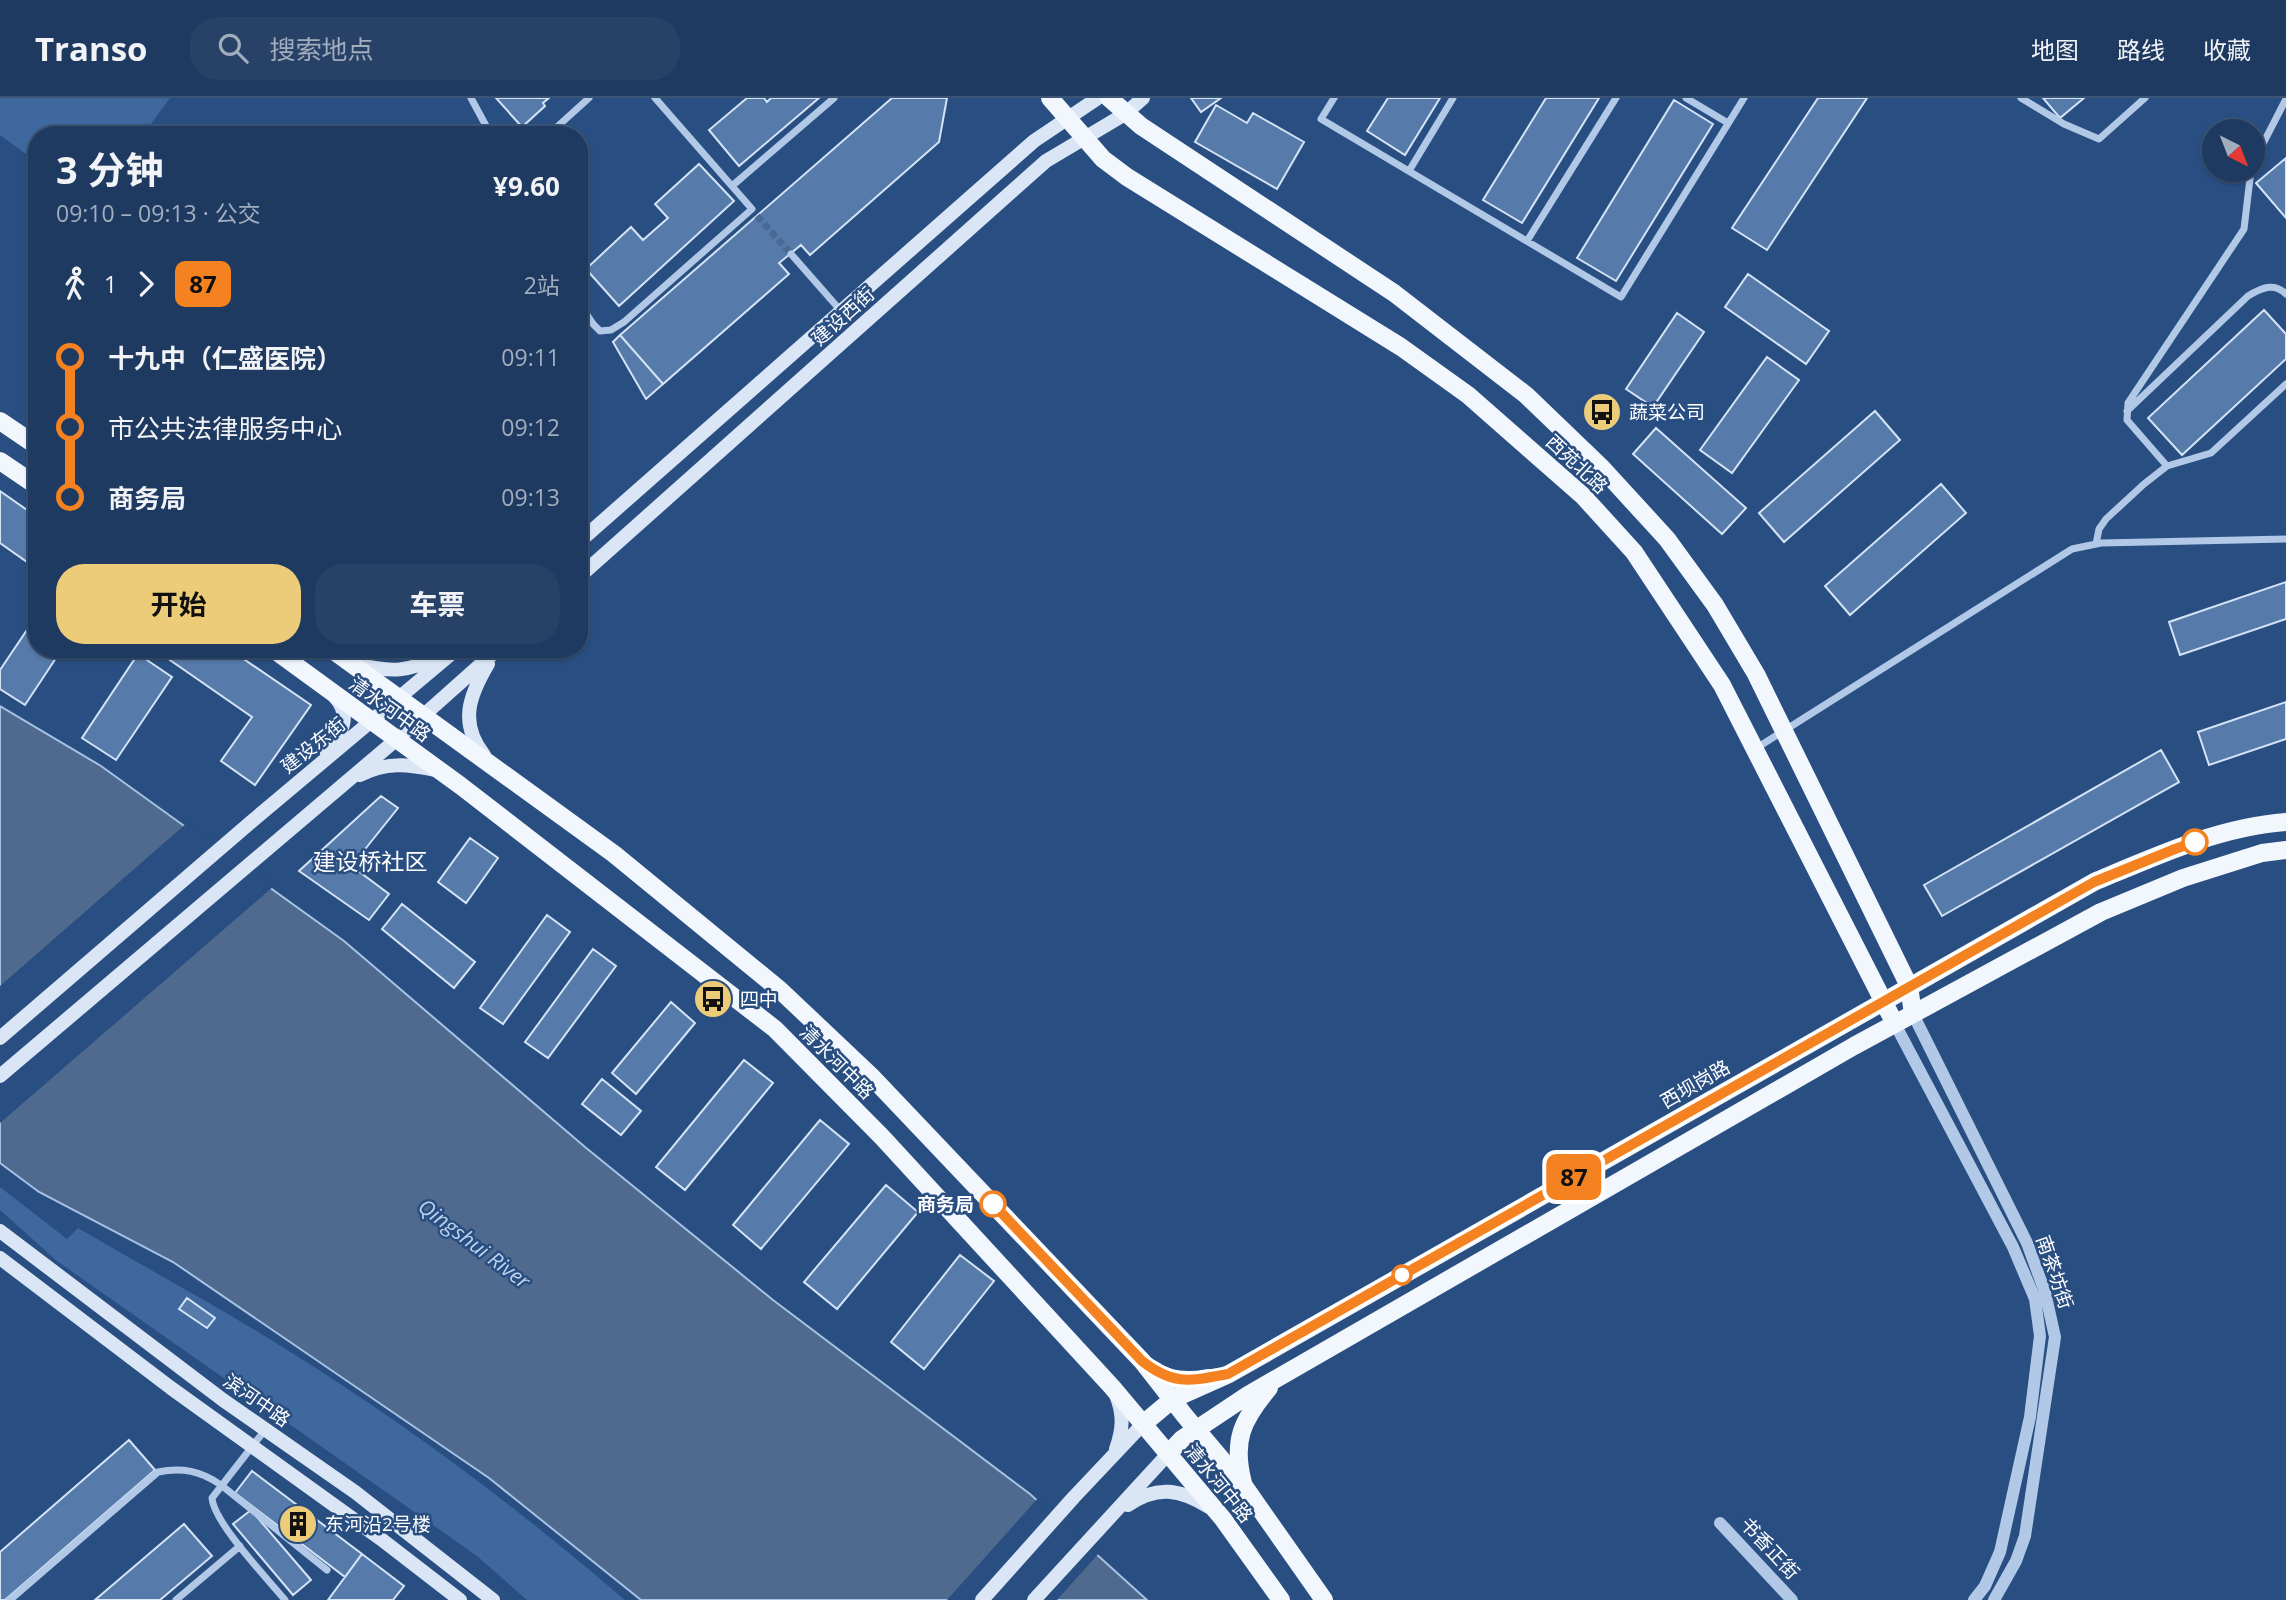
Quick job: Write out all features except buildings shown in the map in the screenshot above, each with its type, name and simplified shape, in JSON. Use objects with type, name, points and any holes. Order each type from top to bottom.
[{"type":"main road","name":"西苑北路","points":[[1050,98],[1103,159],[1127,177],[1401,347],[1468,395],[1583,496],[1634,552],[1722,685],[1895,1024]]},
{"type":"main road","name":"建设西街","points":[[588,534],[1034,141],[1098,98]]},
{"type":"main road","name":"西苑北路","points":[[1109,98],[1125,114],[1394,293],[1526,395],[1602,468],[1667,539],[1716,605],[1756,674],[1909,986],[1913,1014]]},
{"type":"main road","name":"建设西街","points":[[588,569],[1046,161],[1125,114],[1143,98]]},
{"type":"main road","points":[[0,421],[28,440]]},
{"type":"main road","points":[[0,461],[28,480]]},
{"type":"main road","name":"清水河中路","points":[[285,658],[440,771],[775,1029],[882,1137],[1112,1387],[1216,1511],[1281,1600]]},
{"type":"main road","name":"清水河中路","points":[[343,658],[614,854],[780,990],[871,1076],[1142,1361],[1173,1399],[1188,1428],[1244,1486],[1324,1600]]},
{"type":"main road","points":[[350,663],[380,670],[415,668],[437,658]]},
{"type":"main road","points":[[399,698],[446,658]]},
{"type":"main road","points":[[0,1076],[397,739],[488,658]]},
{"type":"main road","points":[[492,658],[476,684],[470,702],[470,722],[474,742],[494,767]]},
{"type":"main road","points":[[318,766],[342,732],[345,718],[341,704],[327,688]]},
{"type":"main road","name":"建设东街","points":[[0,1038],[399,698]]},
{"type":"main road","points":[[343,784],[391,764],[440,771]]},
{"type":"main road","name":"西坝岗路","points":[[1143,1424],[1173,1399],[1228,1374],[2094,882],[2175,849],[2257,824],[2286,822]]},
{"type":"main road","points":[[1034,1600],[1105,1521],[1163,1447],[1188,1428],[1895,1024],[2101,912],[2183,878],[2262,853],[2286,850]]},
{"type":"main road","name":"滨河中路","points":[[0,1231],[223,1400],[355,1492],[493,1600]]},
{"type":"main road","name":"滨河中路","points":[[0,1258],[171,1388],[381,1539],[460,1600]]},
{"type":"main road","points":[[1142,1361],[1170,1379],[1195,1381],[1228,1374]]},
{"type":"main road","points":[[1244,1486],[1239,1465],[1240,1432],[1254,1407],[1277,1378]]},
{"type":"main road","points":[[1112,1387],[1122,1409],[1123,1421],[1114,1455]]},
{"type":"main road","points":[[1163,1447],[1153,1429],[1159,1413],[1175,1409],[1188,1428]]},
{"type":"main road","points":[[982,1600],[1143,1424]]},
{"type":"main road","points":[[1105,1521],[1140,1496],[1159,1491],[1180,1493],[1216,1511]]},
{"type":"street","points":[[471,98],[486,126]]},
{"type":"street","points":[[558,126],[589,98]]},
{"type":"street","points":[[655,98],[757,216]]},
{"type":"street","points":[[732,186],[834,98]]},
{"type":"street","points":[[1334,98],[1321,119],[1621,297],[1744,98]]},
{"type":"street","points":[[1409,171],[1453,98]]},
{"type":"street","points":[[1527,241],[1616,98]]},
{"type":"street","points":[[1686,98],[1728,123]]},
{"type":"street","points":[[2021,98],[2064,124],[2099,139],[2145,98]]},
{"type":"street","points":[[2265,142],[2286,99]]},
{"type":"street","points":[[2167,466],[2127,420],[2128,403],[2244,229],[2250,182]]},
{"type":"street","points":[[588,315],[600,331],[611,330],[624,323],[752,209]]},
{"type":"street","points":[[791,254],[842,312]]},
{"type":"street","points":[[2127,411],[2248,296],[2260,289],[2272,287],[2281,289],[2286,294]]},
{"type":"street","points":[[2095,544],[2099,529],[2106,519],[2167,466],[2211,453],[2286,384]]},
{"type":"street","points":[[1755,749],[2072,549],[2095,544],[2286,539]]},
{"type":"street","name":"南茶坊街","points":[[1913,1014],[2027,1243],[2045,1292],[2055,1337],[2025,1536],[2016,1561],[1994,1600]]},
{"type":"street","name":"南茶坊街","points":[[1895,1024],[2013,1247],[2035,1298],[2040,1336],[2030,1417],[2000,1552],[1978,1599]]},
{"type":"street","points":[[265,1430],[212,1498],[213,1506],[240,1546],[285,1600]]},
{"type":"street","points":[[10,1600],[158,1472],[175,1468],[210,1477],[327,1570]]},
{"type":"street","name":"书香正街","points":[[1720,1523],[1792,1600]]},
{"type":"street","points":[[176,1600],[240,1546]]},
{"type":"shaded area","points":[[0,98],[170,98],[150,126],[28,126],[28,155],[0,135]]},
{"type":"shaded area","points":[[0,1187],[67,1239],[78,1228],[329,1376],[459,1467],[625,1600],[527,1600],[477,1556],[57,1261],[0,1210]]},
{"type":"water","name":"Qingshui River","points":[[0,706],[101,766],[344,941],[585,1147],[773,1300],[1030,1494],[1147,1600],[641,1600],[489,1478],[173,1262],[39,1192],[0,1163]]},
{"type":"pier","points":[[187,823],[274,886],[0,1123],[0,986]]},
{"type":"pier","points":[[1039,1497],[1100,1552],[1057,1600],[947,1600]]},
{"type":"tunnel","points":[[757,216],[791,254]]},
{"type":"bus line","name":"87","points":[[993,1204],[1142,1361],[1159,1374],[1170,1379],[1195,1381],[1228,1374],[2094,882],[2195,842]]},
{"type":"place","name":"蔬菜公司","points":[[1602,412]]},
{"type":"place","name":"四中","points":[[713,999]]},
{"type":"place","name":"商务局","points":[[993,1204]]},
{"type":"place","name":"东河沿2号楼","points":[[298,1524]]},
{"type":"district","name":"建设桥社区","points":[[370,862]]}]
